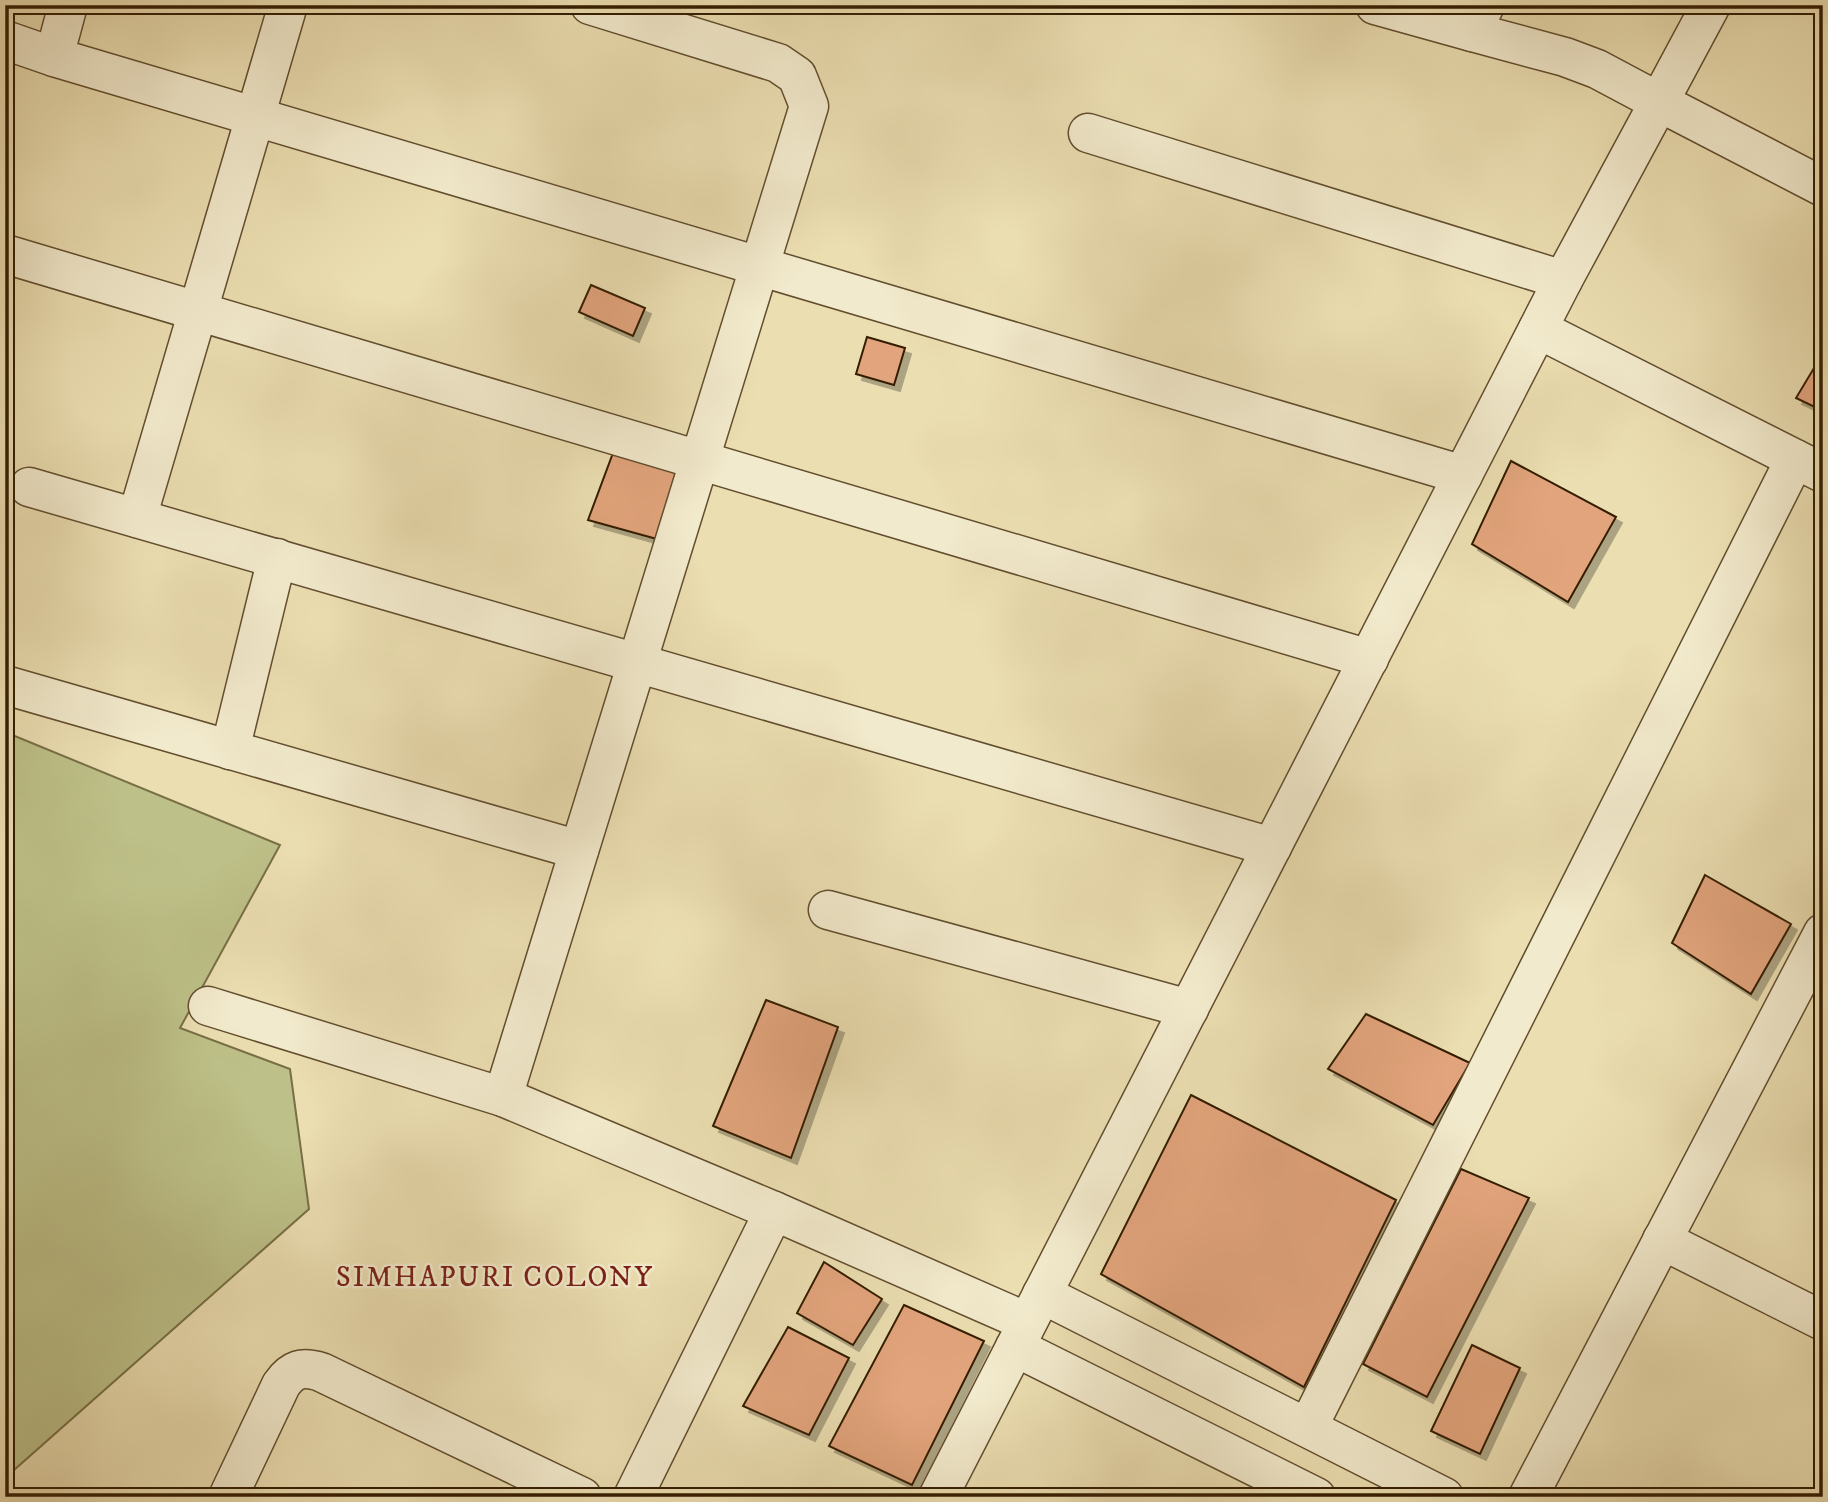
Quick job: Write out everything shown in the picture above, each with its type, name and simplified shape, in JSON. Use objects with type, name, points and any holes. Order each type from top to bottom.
[{"type":"street","points":[[54,57],[68,5]]},
{"type":"street","points":[[137,518],[288,5]]},
{"type":"street","points":[[503,1097],[808,106],[797,76],[778,63],[590,5]]},
{"type":"street","points":[[1375,5],[1479,19],[1597,69],[1823,187]]},
{"type":"street","points":[[938,1497],[1563,280],[1711,5]]},
{"type":"street","points":[[5,40],[54,57],[1464,475]]},
{"type":"street","points":[[1088,133],[1563,280]]},
{"type":"street","points":[[5,254],[1369,659]]},
{"type":"street","points":[[1308,1427],[1809,466],[1538,329]]},
{"type":"street","points":[[29,487],[1272,848]]},
{"type":"street","points":[[230,750],[277,558]]},
{"type":"street","points":[[5,685],[579,850]]},
{"type":"street","points":[[828,910],[1189,1009]]},
{"type":"street","points":[[1528,1497],[1662,1240],[1811,984],[1823,933]]},
{"type":"street","points":[[208,1006],[503,1097],[1028,1321],[1308,1427],[1444,1497]]},
{"type":"street","points":[[633,1497],[774,1211]]},
{"type":"street","points":[[1662,1240],[1823,1321]]},
{"type":"street","points":[[1028,1321],[1316,1497]]},
{"type":"street","points":[[228,1497],[281,1385],[289,1373],[306,1367],[582,1497]]},
{"type":"green space","points":[[5,732],[280,845],[180,1028],[290,1069],[309,1209],[5,1478]]},
{"type":"building","points":[[591,285],[645,308],[633,336],[579,312]]},
{"type":"building","points":[[867,337],[905,348],[894,385],[856,374]]},
{"type":"building","points":[[1823,353],[1823,411],[1796,398]]},
{"type":"building","points":[[613,453],[688,471],[664,541],[588,520]]},
{"type":"building","points":[[1511,461],[1616,517],[1568,602],[1472,544]]},
{"type":"building","points":[[1705,875],[1791,924],[1751,994],[1672,943]]},
{"type":"building","points":[[766,1000],[838,1027],[791,1158],[713,1126]]},
{"type":"building","points":[[1366,1014],[1470,1063],[1433,1125],[1328,1069]]},
{"type":"building","points":[[1191,1095],[1396,1200],[1304,1387],[1101,1274]]},
{"type":"building","points":[[1461,1169],[1529,1198],[1427,1397],[1363,1364]]},
{"type":"building","points":[[824,1262],[882,1299],[853,1345],[797,1313]]},
{"type":"building","points":[[904,1305],[984,1341],[912,1485],[829,1446]]},
{"type":"building","points":[[788,1327],[849,1358],[809,1435],[743,1406]]},
{"type":"building","points":[[1472,1345],[1520,1368],[1480,1454],[1431,1431]]},
{"type":"district","name":"SIMHAPURI COLONY","points":[[495,1276]]}]
